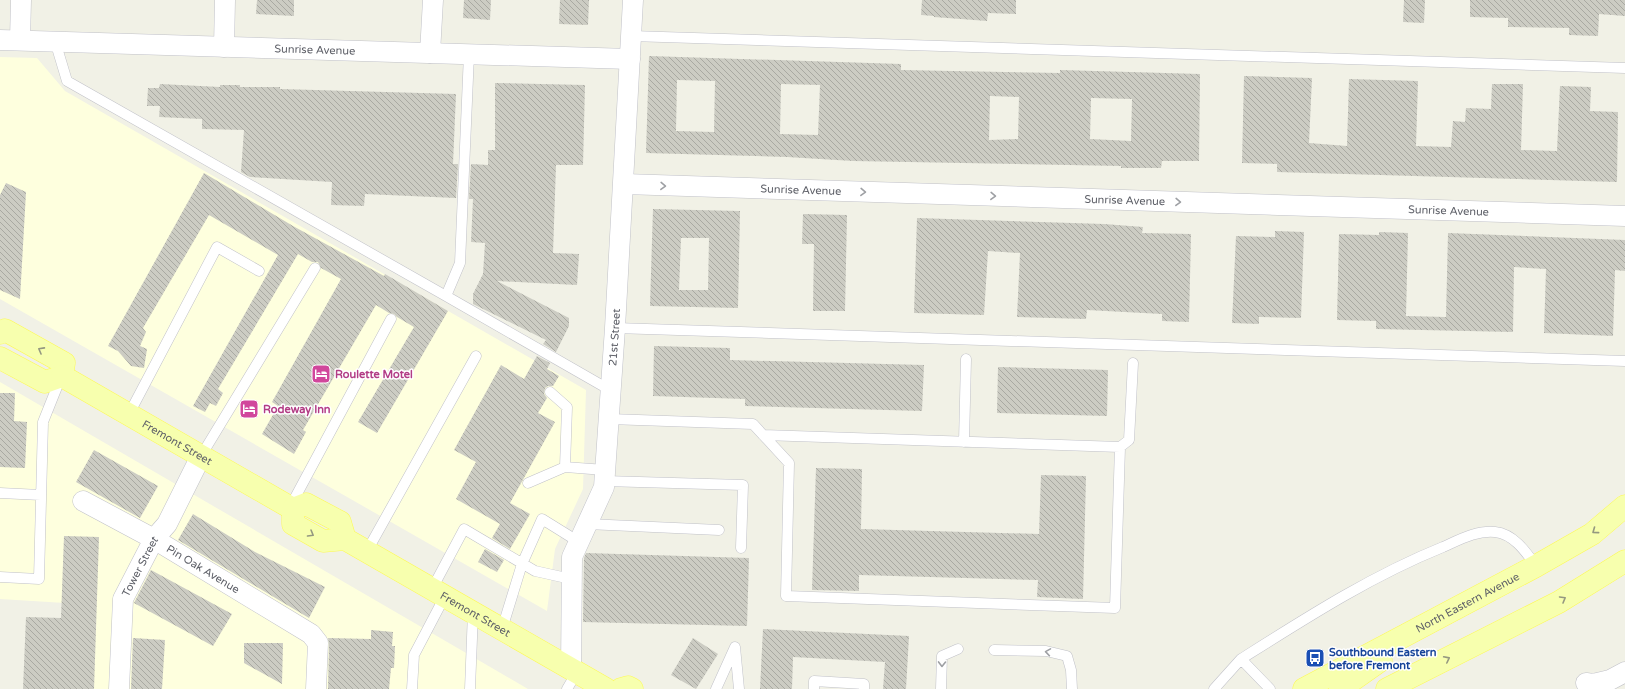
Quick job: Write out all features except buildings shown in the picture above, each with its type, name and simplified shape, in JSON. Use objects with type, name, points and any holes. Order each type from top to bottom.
[{"type":"main road","points":[[0,333],[5,330],[64,363],[62,376],[45,382],[0,358]]},
{"type":"main road","name":"Fremont Street","points":[[62,376],[291,508],[293,524],[323,541],[345,539],[502,629],[572,677],[606,689]]},
{"type":"main road","name":"North Eastern Avenue","points":[[1304,689],[1536,566],[1592,534],[1625,506]]},
{"type":"main road","points":[[1387,689],[1540,611],[1586,586],[1625,561]]},
{"type":"main road","points":[[1586,586],[1625,576]]},
{"type":"main road","points":[[1340,689],[1451,610]]},
{"type":"main road","points":[[621,689],[628,687],[632,689]]},
{"type":"street","points":[[20,40],[21,0]]},
{"type":"street","points":[[224,47],[225,0]]},
{"type":"street","points":[[430,53],[433,0]]},
{"type":"street","name":"21st Street","points":[[572,677],[572,558],[604,486],[605,476],[624,184],[633,0]]},
{"type":"street","name":"Sunrise Avenue","points":[[0,40],[630,59]]},
{"type":"street","name":"Sunrise Avenue","points":[[624,184],[1625,216]]},
{"type":"street","name":"Tower Street","points":[[119,689],[123,598],[154,539],[166,524],[202,456]]},
{"type":"street","name":"Pin Oak Avenue","points":[[83,500],[154,539],[311,634],[318,643],[316,689]]},
{"type":"street","points":[[1586,683],[1593,684],[1614,680]]},
{"type":"lane","points":[[631,36],[1625,68]]},
{"type":"lane","points":[[55,41],[67,81],[610,390]]},
{"type":"lane","points":[[446,296],[460,263],[469,54]]},
{"type":"lane","points":[[129,414],[217,247],[259,271]]},
{"type":"lane","points":[[202,456],[315,268]]},
{"type":"lane","points":[[291,508],[390,319]]},
{"type":"lane","points":[[615,328],[1625,361]]},
{"type":"lane","points":[[366,551],[476,356]]},
{"type":"lane","points":[[964,442],[966,359]]},
{"type":"lane","points":[[763,435],[1120,447],[1129,440],[1133,363]]},
{"type":"lane","points":[[0,577],[39,579],[43,422],[62,376]]},
{"type":"lane","points":[[550,392],[567,407],[565,467]]},
{"type":"lane","points":[[609,419],[753,424],[789,463],[786,596],[1115,608],[1120,447]]},
{"type":"lane","points":[[528,483],[565,467],[605,476],[743,485],[741,548]]},
{"type":"lane","points":[[0,493],[42,495]]},
{"type":"lane","points":[[502,629],[522,564],[542,519],[579,542]]},
{"type":"lane","points":[[587,524],[719,530]]},
{"type":"lane","points":[[412,689],[414,655],[464,530],[535,571],[571,579]]},
{"type":"lane","points":[[1214,689],[1241,659],[1325,605],[1419,557],[1474,534],[1496,532],[1516,541],[1536,566]]},
{"type":"lane","points":[[470,689],[473,612]]},
{"type":"lane","points":[[716,689],[735,648],[738,689]]},
{"type":"lane","points":[[941,689],[942,656],[958,649]]},
{"type":"lane","points":[[994,650],[1046,651],[1066,656],[1070,670],[1072,689]]},
{"type":"lane","points":[[1241,659],[1270,689]]},
{"type":"lane","points":[[814,689],[814,681],[864,684],[864,689]]},
{"type":"shaded area","points":[[0,57],[37,58],[65,91],[586,390],[583,489],[555,549],[547,611],[0,299]]},
{"type":"shaded area","points":[[0,382],[528,689],[59,689],[65,603],[0,599]]},
{"type":"place","name":"Roulette Motel","points":[[321,374]]},
{"type":"place","name":"Rodeway Inn","points":[[249,409]]},
{"type":"place","name":"Southbound Eastern before Fremont","points":[[1315,658]]}]
